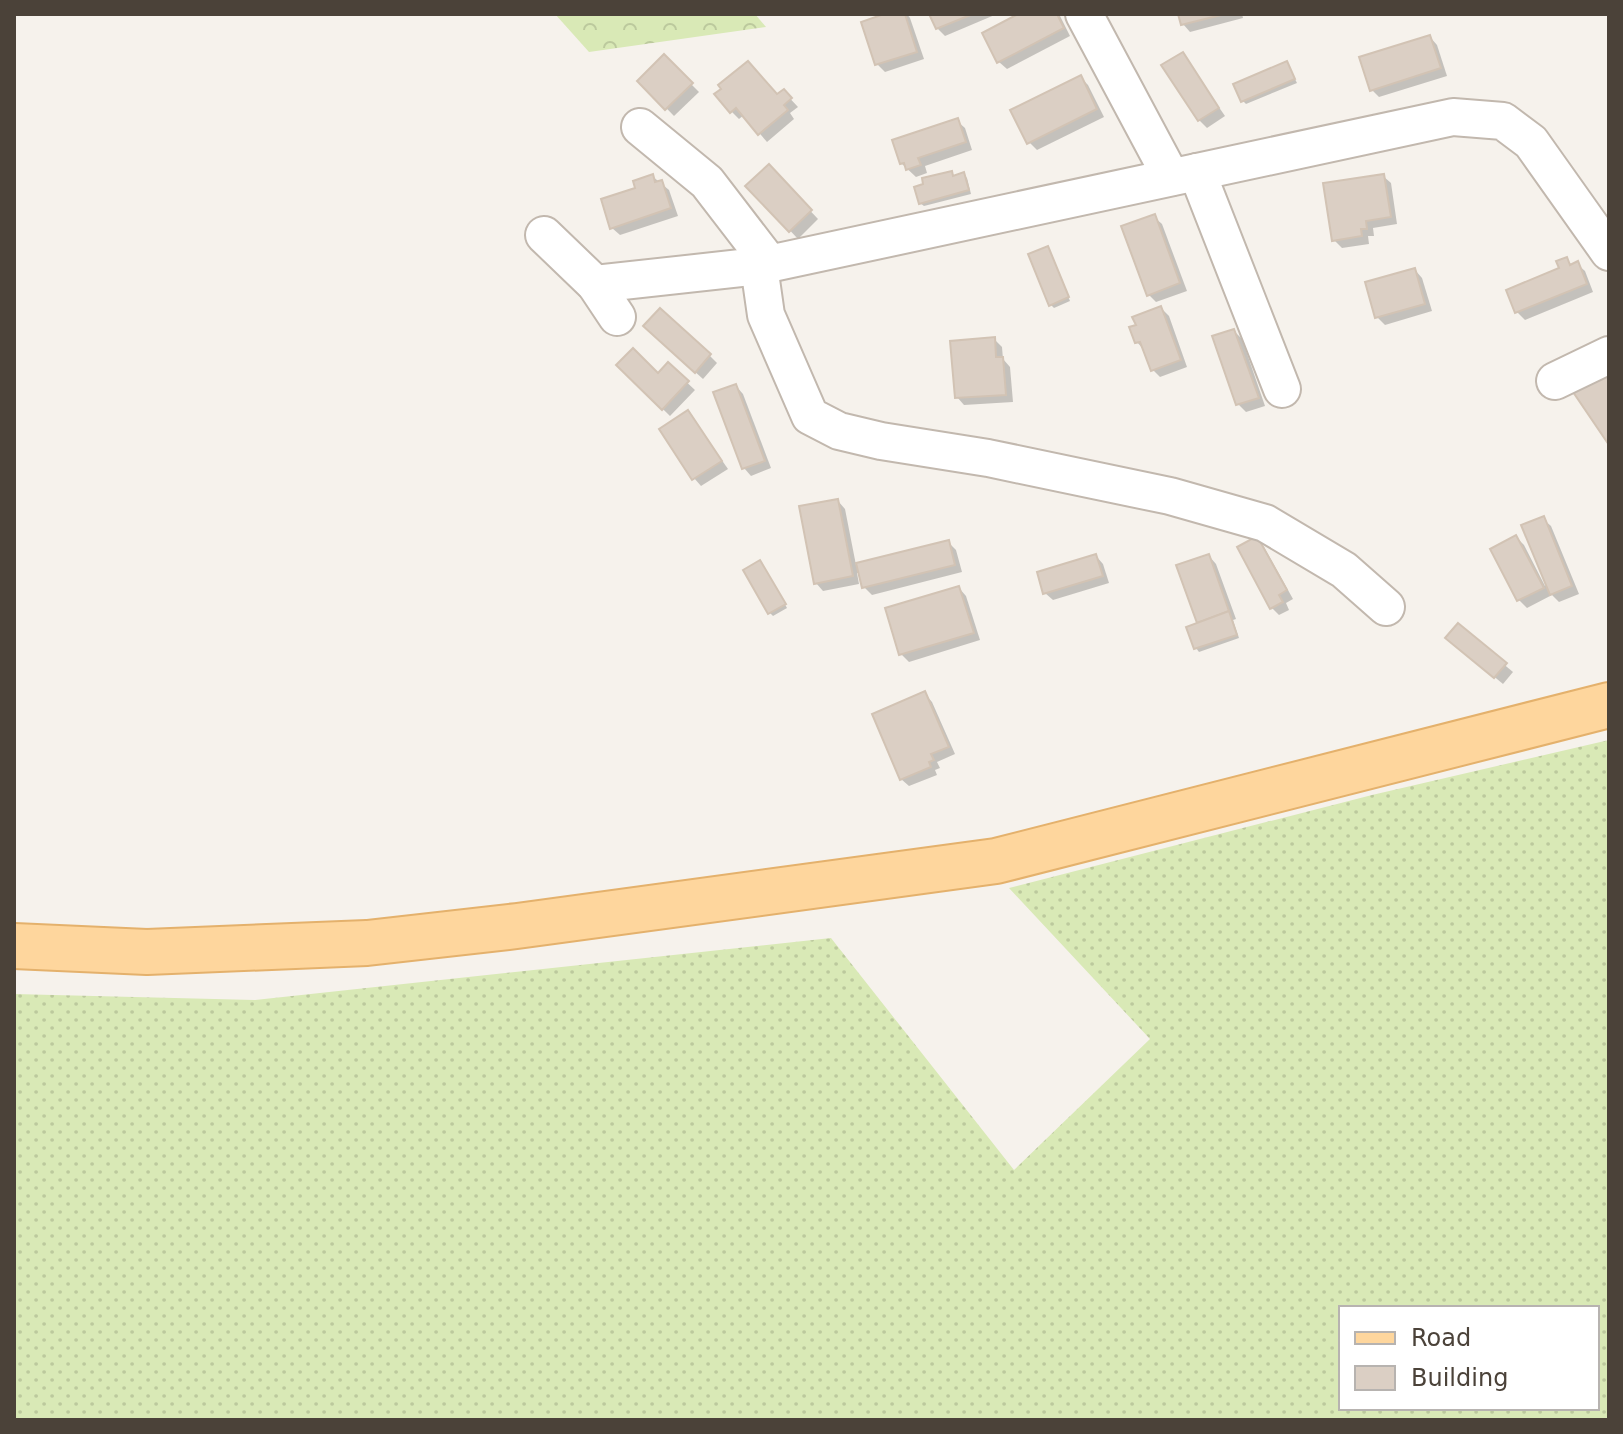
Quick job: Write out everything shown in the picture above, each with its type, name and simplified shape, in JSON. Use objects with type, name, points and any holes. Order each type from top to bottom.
[{"type":"main road","points":[[14,946],[147,952],[367,943],[517,926],[996,861],[1609,705]]},
{"type":"lane","points":[[1084,14],[1184,175],[1282,389]]},
{"type":"lane","points":[[595,284],[765,265],[1453,117],[1503,121],[1531,142],[1609,252]]},
{"type":"lane","points":[[640,127],[707,182],[765,265],[766,315],[810,416],[839,431],[881,441],[988,458],[1170,496],[1265,523],[1344,570],[1386,607]]},
{"type":"lane","points":[[544,235],[595,284],[617,317]]},
{"type":"lane","points":[[1555,381],[1609,355]]},
{"type":"green space","points":[[555,14],[755,14],[766,27],[589,52]]},
{"type":"green space","points":[[1609,740],[1609,1420],[14,1419],[14,994],[255,1000],[831,938],[1014,1170],[1150,1039],[1009,888],[1372,795]]},
{"type":"building","points":[[884,14],[905,14],[917,52],[875,65],[861,22]]},
{"type":"building","points":[[929,14],[973,14],[936,29]]},
{"type":"building","points":[[1018,14],[1057,14],[1064,28],[997,63],[982,33]]},
{"type":"building","points":[[1178,14],[1225,14],[1181,25]]},
{"type":"building","points":[[1430,35],[1441,68],[1370,91],[1359,57]]},
{"type":"building","points":[[1183,52],[1219,108],[1198,121],[1161,65]]},
{"type":"building","points":[[664,54],[693,83],[665,110],[637,81]]},
{"type":"building","points":[[748,61],[777,94],[784,89],[792,98],[784,105],[788,110],[758,135],[736,108],[730,113],[714,94],[721,89],[718,85]]},
{"type":"building","points":[[1287,61],[1295,79],[1241,102],[1233,84]]},
{"type":"building","points":[[1081,75],[1097,109],[1027,144],[1010,110]]},
{"type":"building","points":[[958,118],[966,142],[918,158],[921,165],[906,170],[904,163],[900,164],[892,140]]},
{"type":"building","points":[[769,164],[812,210],[789,232],[745,186]]},
{"type":"building","points":[[952,171],[953,176],[964,172],[969,190],[919,204],[914,187],[923,184],[922,178]]},
{"type":"building","points":[[653,174],[655,182],[662,180],[671,208],[610,229],[601,199],[635,188],[633,181]]},
{"type":"building","points":[[1384,174],[1391,217],[1366,221],[1367,229],[1361,229],[1362,236],[1332,241],[1323,183]]},
{"type":"building","points":[[1155,214],[1180,283],[1147,296],[1121,226]]},
{"type":"building","points":[[1048,246],[1069,297],[1049,306],[1028,254]]},
{"type":"building","points":[[1567,257],[1570,265],[1578,261],[1587,284],[1515,313],[1506,290],[1559,268],[1556,261]]},
{"type":"building","points":[[1415,268],[1425,304],[1375,318],[1365,282]]},
{"type":"building","points":[[1161,306],[1181,360],[1151,371],[1140,342],[1135,343],[1129,327],[1136,325],[1132,317]]},
{"type":"building","points":[[660,308],[711,354],[695,373],[643,326]]},
{"type":"building","points":[[1234,329],[1259,398],[1236,405],[1212,336]]},
{"type":"building","points":[[995,337],[996,357],[1003,357],[1006,395],[955,398],[950,341]]},
{"type":"building","points":[[633,348],[658,373],[668,362],[689,381],[662,410],[616,365]]},
{"type":"building","points":[[1609,374],[1609,445],[1569,386]]},
{"type":"building","points":[[736,384],[765,461],[742,469],[713,392]]},
{"type":"building","points":[[688,410],[722,461],[692,480],[659,429]]},
{"type":"building","points":[[838,499],[853,576],[814,584],[799,506]]},
{"type":"building","points":[[1544,516],[1572,586],[1550,595],[1521,525]]},
{"type":"building","points":[[1516,535],[1544,588],[1517,601],[1490,549]]},
{"type":"building","points":[[1257,536],[1287,590],[1279,595],[1283,602],[1270,609],[1237,547]]},
{"type":"building","points":[[949,540],[955,565],[862,588],[856,563]]},
{"type":"building","points":[[1096,554],[1103,576],[1043,594],[1037,572]]},
{"type":"building","points":[[1209,554],[1229,611],[1197,623],[1176,565]]},
{"type":"building","points":[[760,560],[786,604],[768,614],[743,570]]},
{"type":"building","points":[[959,586],[974,633],[899,655],[885,608]]},
{"type":"building","points":[[1229,611],[1237,635],[1194,649],[1186,627]]},
{"type":"building","points":[[1458,623],[1507,663],[1494,678],[1445,638]]},
{"type":"building","points":[[925,691],[949,747],[931,754],[934,760],[929,762],[931,767],[900,780],[872,714]]}]
